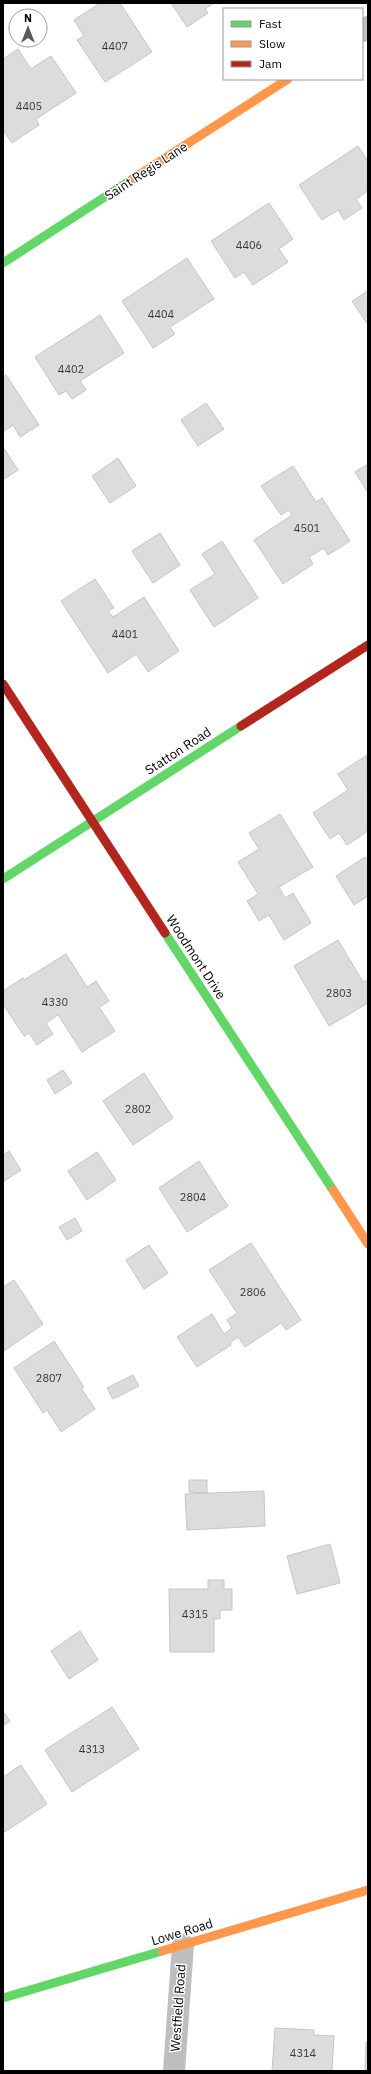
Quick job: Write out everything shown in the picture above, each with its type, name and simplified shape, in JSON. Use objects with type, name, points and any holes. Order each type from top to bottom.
[{"type":"street","name":"Saint Regis Lane","points":[[3,263],[286,80]]},
{"type":"street","name":"Statton Road","points":[[3,879],[368,645]]},
{"type":"street","name":"Woodmont Drive","points":[[3,684],[368,1244]]},
{"type":"street","name":"Lowe Road","points":[[3,1998],[368,1890]]},
{"type":"street","name":"Westfield Road","points":[[174,2071],[183,1945]]},
{"type":"building","points":[[100,3],[120,3],[152,52],[105,82],[77,40],[84,36],[74,20]]},
{"type":"building","points":[[171,3],[214,3],[205,9],[208,13],[187,27]]},
{"type":"building","points":[[18,49],[31,69],[51,56],[76,93],[36,119],[39,125],[12,143],[3,130],[3,59]]},
{"type":"building","points":[[358,146],[368,161],[368,191],[356,199],[362,208],[344,220],[338,210],[322,220],[299,185]]},
{"type":"building","points":[[269,203],[293,239],[279,249],[288,262],[253,285],[244,272],[235,278],[211,241]]},
{"type":"building","points":[[187,258],[214,299],[170,327],[175,334],[153,348],[122,301]]},
{"type":"building","points":[[368,291],[368,325],[352,301]]},
{"type":"building","points":[[100,315],[124,353],[80,381],[86,390],[72,399],[66,391],[59,395],[35,357]]},
{"type":"building","points":[[6,375],[39,425],[20,437],[13,425],[3,432],[3,377]]},
{"type":"building","points":[[206,403],[224,429],[198,446],[181,420]]},
{"type":"building","points":[[3,447],[18,470],[3,480]]},
{"type":"building","points":[[118,458],[136,486],[110,503],[92,476]]},
{"type":"building","points":[[368,464],[368,493],[355,472]]},
{"type":"building","points":[[293,466],[316,502],[322,498],[350,541],[328,555],[324,548],[309,557],[313,564],[283,584],[254,540],[292,515],[289,510],[281,515],[261,486]]},
{"type":"building","points":[[160,533],[180,565],[153,583],[132,551]]},
{"type":"building","points":[[222,541],[258,598],[214,627],[190,590],[215,574],[202,554]]},
{"type":"building","points":[[95,579],[114,608],[108,611],[113,617],[144,597],[179,651],[148,672],[136,654],[108,673],[61,601]]},
{"type":"building","points":[[367,755],[368,831],[347,845],[339,833],[330,839],[313,813],[348,790],[338,774]]},
{"type":"building","points":[[280,814],[313,867],[279,887],[285,898],[293,893],[311,923],[284,940],[269,915],[259,921],[247,901],[258,894],[238,862],[259,849],[249,833]]},
{"type":"building","points":[[365,857],[368,861],[368,896],[354,905],[336,876]]},
{"type":"building","points":[[338,940],[363,982],[368,980],[368,1003],[329,1026],[294,966]]},
{"type":"building","points":[[66,954],[87,987],[96,981],[109,1001],[99,1007],[115,1031],[82,1052],[58,1015],[46,1023],[53,1034],[37,1045],[29,1033],[24,1036],[3,1004],[3,991]]},
{"type":"building","points":[[63,1070],[72,1083],[55,1094],[47,1080]]},
{"type":"building","points":[[144,1073],[173,1118],[133,1145],[103,1101]]},
{"type":"building","points":[[9,1151],[21,1170],[3,1182],[3,1155]]},
{"type":"building","points":[[97,1152],[116,1180],[87,1200],[68,1171]]},
{"type":"building","points":[[199,1161],[228,1206],[187,1232],[159,1188]]},
{"type":"building","points":[[75,1218],[82,1231],[67,1240],[59,1227]]},
{"type":"building","points":[[251,1243],[301,1320],[286,1330],[281,1323],[245,1347],[238,1337],[230,1343],[231,1345],[197,1367],[177,1337],[212,1314],[224,1334],[232,1328],[227,1320],[237,1313],[209,1270]]},
{"type":"building","points":[[149,1245],[168,1273],[144,1289],[126,1260]]},
{"type":"building","points":[[14,1280],[43,1324],[4,1351],[3,1287]]},
{"type":"building","points":[[54,1341],[84,1387],[81,1388],[95,1409],[61,1432],[47,1410],[43,1413],[14,1368]]},
{"type":"building","points":[[133,1375],[139,1386],[113,1399],[107,1388]]},
{"type":"building","points":[[189,1480],[207,1480],[207,1493],[189,1492]]},
{"type":"building","points":[[264,1491],[265,1526],[187,1530],[185,1494]]},
{"type":"building","points":[[330,1544],[340,1583],[297,1594],[287,1556]]},
{"type":"building","points":[[208,1580],[224,1580],[224,1589],[232,1589],[232,1610],[220,1610],[220,1619],[214,1619],[214,1652],[170,1652],[169,1589],[208,1589]]},
{"type":"building","points":[[80,1631],[98,1660],[69,1679],[51,1651]]},
{"type":"building","points":[[112,1707],[139,1749],[72,1792],[45,1750]]},
{"type":"building","points":[[3,1711],[10,1721],[3,1726]]},
{"type":"building","points":[[21,1765],[47,1804],[3,1833],[3,1777]]},
{"type":"building","points":[[275,2028],[314,2030],[314,2035],[334,2036],[332,2071],[272,2071]]},
{"type":"building","points":[[366,2042],[368,2042],[368,2071],[365,2071]]},
{"type":"traffic: fast","points":[[3,263],[134,178]]},
{"type":"traffic: fast","points":[[3,879],[241,726]]},
{"type":"traffic: fast","points":[[165,933],[333,1190]]},
{"type":"traffic: fast","points":[[3,1998],[162,1951]]},
{"type":"traffic: slow","points":[[134,178],[286,80]]},
{"type":"traffic: slow","points":[[333,1190],[368,1244]]},
{"type":"traffic: slow","points":[[162,1951],[368,1890]]},
{"type":"traffic: jam","points":[[241,726],[368,645]]},
{"type":"traffic: jam","points":[[3,684],[165,933]]}]
